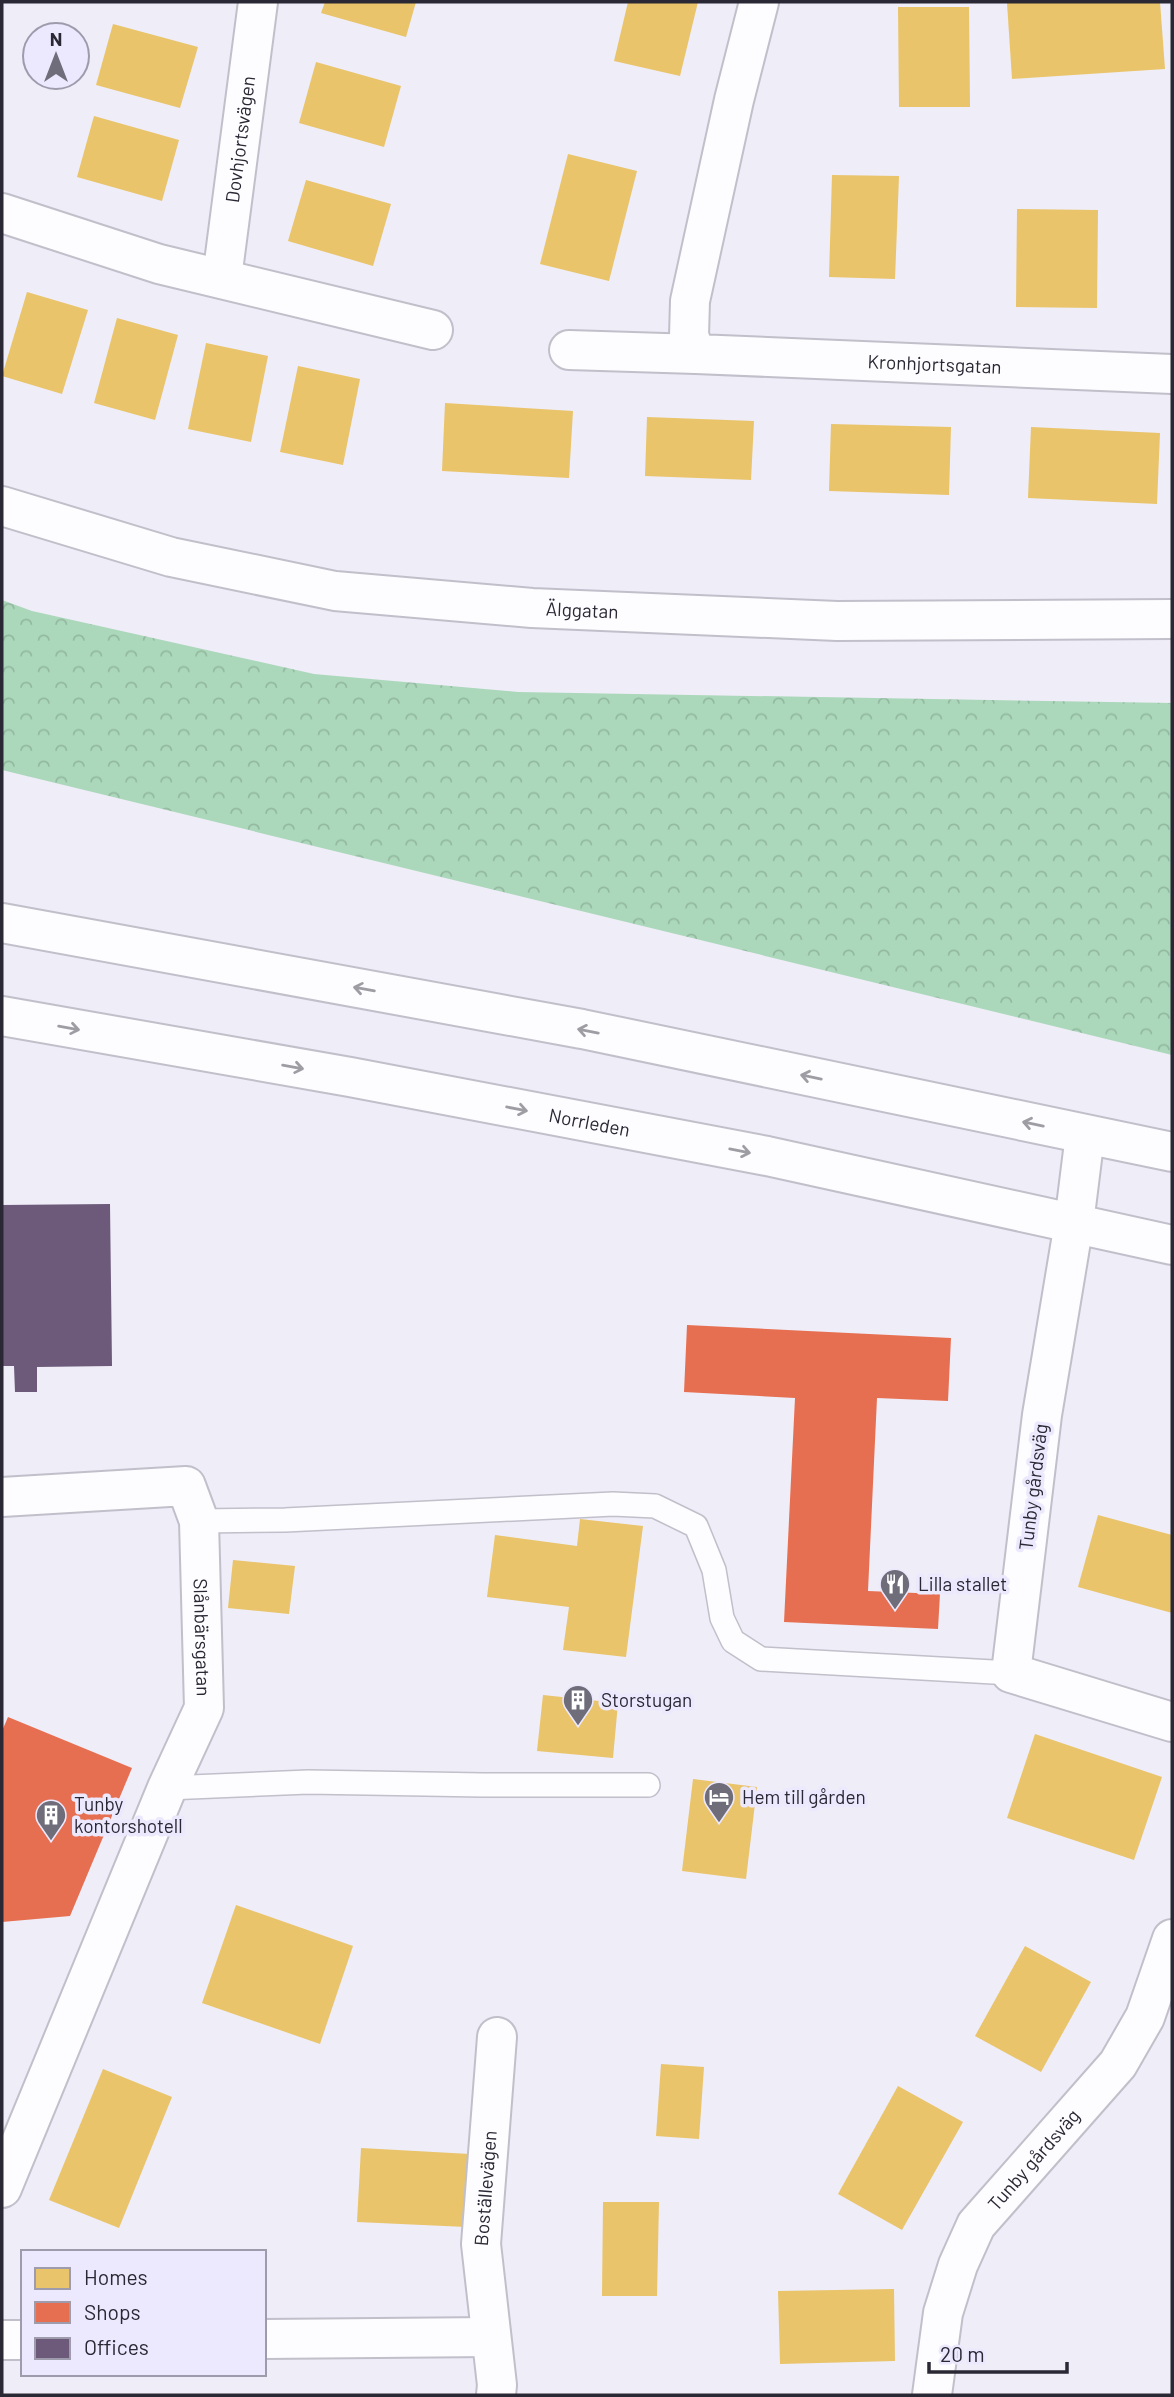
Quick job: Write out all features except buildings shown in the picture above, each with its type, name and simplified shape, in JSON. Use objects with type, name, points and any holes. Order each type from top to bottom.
[{"type":"street","name":"Dovhjortsvägen","points":[[222,278],[258,2]]},
{"type":"street","points":[[696,354],[689,336],[690,301],[734,100],[759,2]]},
{"type":"street","points":[[2,213],[159,264],[433,330]]},
{"type":"street","name":"Kronhjortsgatan","points":[[569,350],[1172,374]]},
{"type":"street","name":"Älggatan","points":[[2,506],[171,557],[335,591],[532,608],[836,621],[1172,619]]},
{"type":"street","points":[[2,923],[582,1029],[1172,1152]]},
{"type":"street","name":"Norrleden","points":[[2,1016],[767,1156],[1172,1245]]},
{"type":"street","name":"Tunby gårdsväg","points":[[1011,1673],[1042,1415],[1086,1135]]},
{"type":"street","name":"Slånbärsgatan","points":[[2,1497],[186,1486],[199,1521],[204,1707],[167,1788],[2,2188]]},
{"type":"street","points":[[1011,1673],[1172,1722]]},
{"type":"street","name":"Tunby gårdsväg","points":[[932,2395],[943,2313],[958,2265],[976,2225],[1118,2064],[1145,2017],[1172,1939]]},
{"type":"street","name":"Boställevägen","points":[[496,2395],[481,2244],[497,2037]]},
{"type":"street","points":[[266,2339],[491,2337]]},
{"type":"street","points":[[2,2340],[21,2340]]},
{"type":"lane","points":[[199,1521],[285,1520],[612,1504],[655,1506],[696,1526],[714,1570],[722,1618],[733,1641],[761,1659],[1011,1673]]},
{"type":"lane","points":[[167,1788],[308,1782],[648,1785]]},
{"type":"green space","points":[[2,600],[32,611],[314,674],[518,692],[1172,703],[1172,1055],[2,770]]},
{"type":"place","name":"Lilla stallet","points":[[895,1611]]},
{"type":"place","name":"Storstugan","points":[[578,1727]]},
{"type":"place","name":"Hem till gården","points":[[719,1824]]},
{"type":"place","name":"Tunby kontorshotell","points":[[51,1842]]}]
